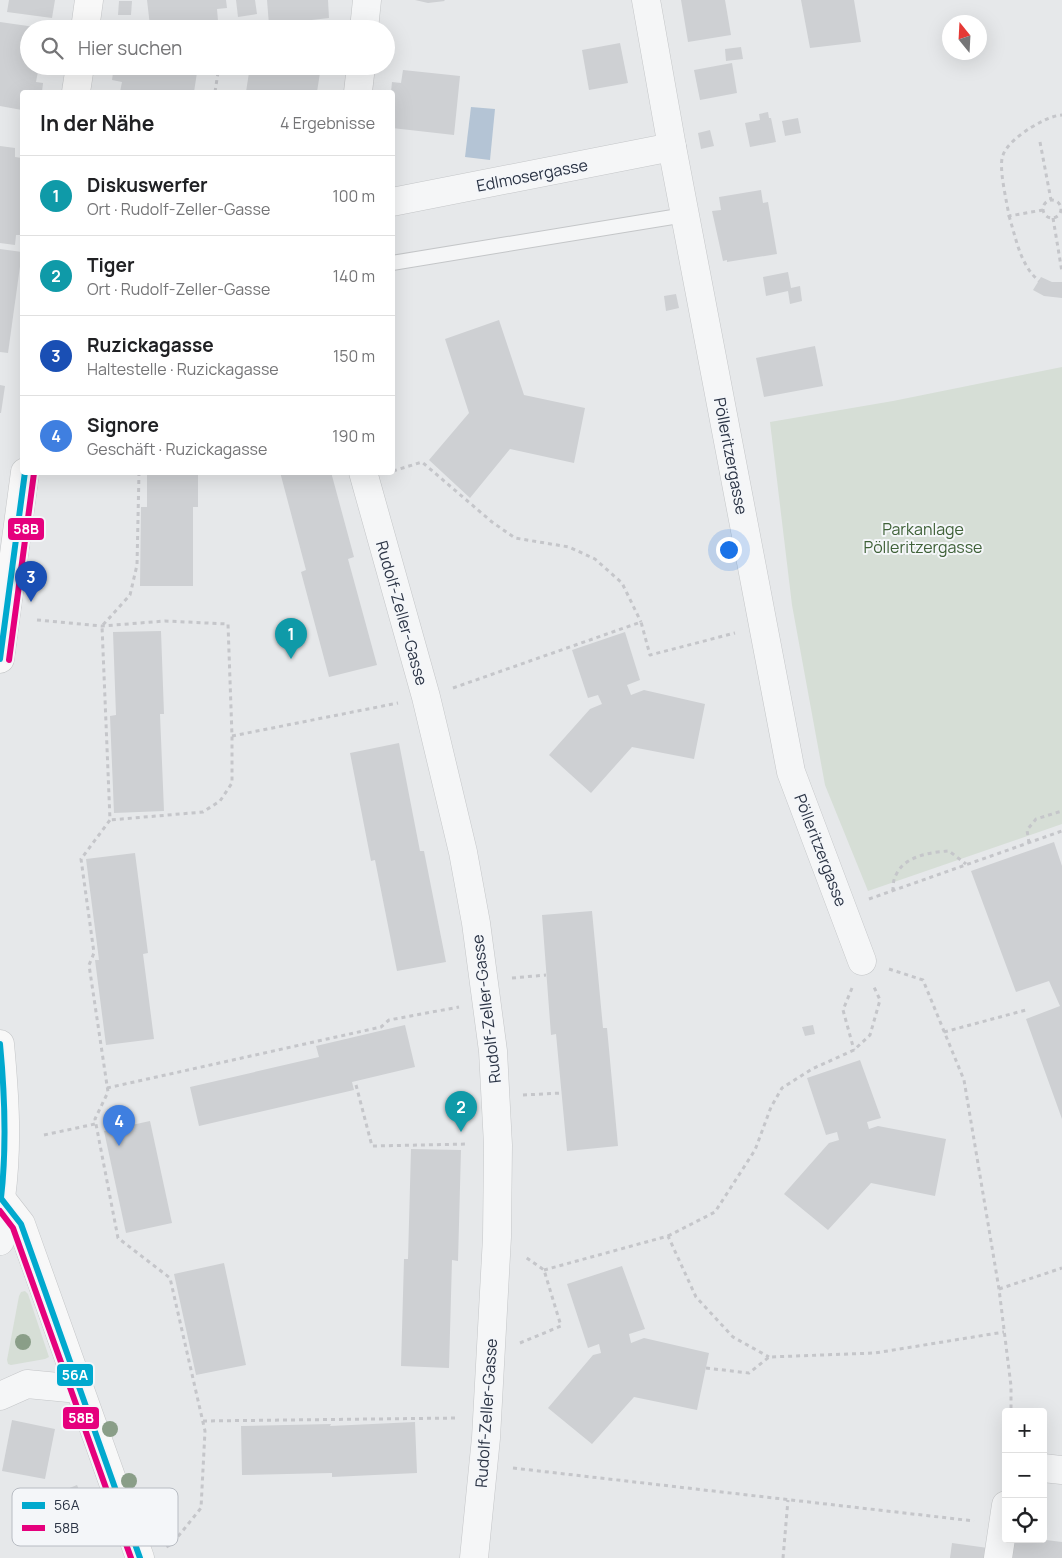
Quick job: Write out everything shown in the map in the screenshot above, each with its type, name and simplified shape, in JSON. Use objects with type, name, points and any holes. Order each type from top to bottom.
[{"type":"street","points":[[86,20],[89,0]]},
{"type":"street","points":[[365,20],[367,0]]},
{"type":"street","name":"Pölleritzergasse","points":[[646,0],[672,147],[791,772],[862,961]]},
{"type":"street","points":[[76,90],[79,75]]},
{"type":"street","points":[[358,90],[360,75]]},
{"type":"street","name":"Edlmosergasse","points":[[395,201],[672,147]]},
{"type":"street","points":[[0,659],[3,619],[26,475]]},
{"type":"street","name":"Rudolf-Zeller-Gasse","points":[[364,475],[426,697],[463,852],[488,1002],[497,1098],[497,1237],[487,1417],[474,1558]]},
{"type":"street","points":[[0,1044],[6,1115],[5,1170],[1,1198],[0,1241]]},
{"type":"street","points":[[1,1198],[21,1224],[79,1389],[123,1488]]},
{"type":"street","points":[[0,1396],[27,1384],[79,1389]]},
{"type":"street","points":[[1047,1468],[1062,1470]]},
{"type":"street","points":[[998,1558],[1002,1529]]},
{"type":"lane","points":[[395,263],[685,215]]},
{"type":"path","points":[[215,90],[218,75]]},
{"type":"path","points":[[1039,281],[1033,276],[1024,262],[1010,216],[1004,187],[1003,155],[1023,133],[1053,116],[1062,115]]},
{"type":"path","points":[[1040,142],[1051,200]]},
{"type":"path","points":[[1051,200],[1058,202],[1062,207],[1059,215],[1053,218],[1046,215],[1044,210],[1045,203],[1051,200]]},
{"type":"path","points":[[1010,216],[1044,210]]},
{"type":"path","points":[[1053,218],[1062,272]]},
{"type":"path","points":[[395,470],[422,462],[492,522],[515,538],[569,547],[595,559],[622,583],[641,622],[650,655],[764,626]]},
{"type":"path","points":[[139,475],[137,565],[130,595],[102,626],[110,820],[81,859],[94,953],[90,964],[108,1092],[94,1119],[118,1238],[170,1278],[205,1431],[201,1508],[178,1537]]},
{"type":"path","points":[[38,620],[102,626],[165,621],[228,624],[232,782],[220,801],[203,812],[110,820]]},
{"type":"path","points":[[232,736],[426,697],[641,622]]},
{"type":"path","points":[[1029,843],[1027,830],[1036,819],[1062,811]]},
{"type":"path","points":[[901,888],[1062,831]]},
{"type":"path","points":[[893,891],[894,878],[899,868],[915,858],[930,852],[949,851],[966,864]]},
{"type":"path","points":[[862,961],[923,980],[964,1080],[998,1289],[1011,1386],[1012,1408]]},
{"type":"path","points":[[544,1270],[668,1236],[715,1212],[754,1150],[770,1107],[782,1088],[812,1069],[854,1050],[870,1035],[880,1000],[862,961]]},
{"type":"path","points":[[511,979],[546,975]]},
{"type":"path","points":[[107,1088],[381,1027],[389,1020],[488,1002]]},
{"type":"path","points":[[843,1010],[854,1050]]},
{"type":"path","points":[[944,1032],[1026,1010]]},
{"type":"path","points":[[356,1085],[372,1146],[498,1144]]},
{"type":"path","points":[[522,1095],[562,1093]]},
{"type":"path","points":[[44,1135],[95,1124]]},
{"type":"path","points":[[668,1236],[696,1297],[733,1337],[769,1357],[875,1353],[1004,1332]]},
{"type":"path","points":[[518,1344],[561,1326],[544,1270],[522,1255]]},
{"type":"path","points":[[998,1289],[1062,1268]]},
{"type":"path","points":[[706,1368],[749,1373],[769,1357]]},
{"type":"path","points":[[203,1421],[487,1417]]},
{"type":"path","points":[[507,1467],[788,1500],[1002,1515]]},
{"type":"path","points":[[783,1558],[788,1500]]},
{"type":"path","points":[[152,1553],[168,1546]]},
{"type":"green space","name":"Parkanlage Pölleritzergasse","points":[[1062,367],[1062,824],[868,891],[825,785],[792,605],[770,422],[893,401]]},
{"type":"green space","points":[[25,1291],[28,1294],[49,1357],[11,1365],[8,1364],[7,1360],[19,1296],[21,1292]]},
{"type":"water","points":[[471,107],[495,109],[490,160],[465,157]]},
{"type":"building","points":[[9,0],[55,0],[52,18],[7,12]]},
{"type":"building","points":[[147,0],[226,0],[227,8],[217,9],[218,20],[149,20]]},
{"type":"building","points":[[236,0],[255,0],[257,14],[238,17]]},
{"type":"building","points":[[267,0],[328,0],[329,18],[269,20]]},
{"type":"building","points":[[415,0],[444,0],[445,1],[428,3]]},
{"type":"building","points":[[681,0],[725,0],[731,35],[688,42]]},
{"type":"building","points":[[801,0],[854,0],[861,42],[810,48]]},
{"type":"building","points":[[119,1],[132,1],[131,15],[118,15]]},
{"type":"building","points":[[0,22],[20,25],[20,75],[37,75],[36,82],[43,83],[42,90],[20,90],[20,110],[0,106]]},
{"type":"building","points":[[620,43],[628,83],[589,90],[582,50]]},
{"type":"building","points":[[741,47],[743,59],[726,61],[725,49]]},
{"type":"building","points":[[732,63],[737,93],[700,100],[694,70]]},
{"type":"building","points":[[403,70],[460,76],[454,135],[395,128],[395,90],[391,90],[392,82],[401,83]]},
{"type":"building","points":[[113,75],[197,75],[194,90],[120,90],[122,82],[112,80]]},
{"type":"building","points":[[249,75],[320,75],[317,90],[246,90]]},
{"type":"building","points":[[768,112],[776,142],[750,147],[745,123],[760,120],[759,114]]},
{"type":"building","points":[[798,118],[801,133],[785,136],[782,121]]},
{"type":"building","points":[[710,130],[714,146],[701,149],[698,133]]},
{"type":"building","points":[[0,146],[15,148],[15,157],[20,158],[20,235],[16,235],[15,245],[0,243]]},
{"type":"building","points":[[761,190],[763,203],[768,202],[777,254],[727,262],[727,260],[723,261],[712,211],[721,210],[719,197]]},
{"type":"building","points":[[0,249],[20,252],[20,266],[8,353],[0,352]]},
{"type":"building","points":[[788,272],[791,288],[800,286],[802,301],[790,304],[788,291],[766,296],[763,277]]},
{"type":"building","points":[[1041,277],[1052,282],[1062,282],[1062,298],[1044,296],[1033,290]]},
{"type":"building","points":[[676,294],[679,308],[666,311],[664,296]]},
{"type":"building","points":[[499,320],[524,395],[585,408],[574,463],[510,449],[470,498],[429,460],[469,413],[445,339]]},
{"type":"building","points":[[815,346],[823,386],[764,397],[756,358]]},
{"type":"building","points":[[0,385],[5,386],[1,413],[0,413]]},
{"type":"building","points":[[147,475],[198,475],[198,507],[193,507],[193,586],[140,586],[141,507],[147,507]]},
{"type":"building","points":[[281,475],[332,475],[354,557],[348,559],[377,665],[329,677],[301,572],[306,570]]},
{"type":"building","points":[[161,631],[164,714],[160,714],[164,811],[114,813],[110,716],[116,715],[113,632]]},
{"type":"building","points":[[625,632],[640,680],[627,685],[631,695],[644,690],[705,704],[694,759],[632,747],[591,793],[549,755],[590,709],[602,704],[598,695],[588,698],[572,650]]},
{"type":"building","points":[[399,743],[420,851],[424,851],[446,962],[397,971],[375,860],[371,861],[350,753]]},
{"type":"building","points":[[1054,842],[1062,866],[1062,1119],[1026,1019],[1060,1006],[1049,981],[1016,992],[971,871]]},
{"type":"building","points":[[135,853],[148,953],[143,954],[154,1039],[106,1045],[95,960],[99,960],[86,859]]},
{"type":"building","points":[[592,911],[603,1028],[607,1028],[618,1146],[567,1151],[556,1034],[551,1035],[542,915]]},
{"type":"building","points":[[405,1025],[415,1067],[352,1082],[354,1090],[199,1126],[190,1087],[319,1057],[316,1046]]},
{"type":"building","points":[[813,1025],[815,1034],[805,1036],[802,1027]]},
{"type":"building","points":[[860,1060],[881,1118],[867,1122],[869,1129],[878,1126],[946,1139],[935,1196],[871,1183],[828,1230],[784,1194],[829,1143],[839,1140],[837,1132],[826,1135],[807,1078]]},
{"type":"building","points":[[150,1121],[172,1223],[126,1233],[104,1131]]},
{"type":"building","points":[[411,1149],[461,1150],[458,1261],[452,1260],[449,1368],[401,1366],[404,1259],[408,1259]]},
{"type":"building","points":[[224,1263],[246,1365],[196,1375],[174,1274]]},
{"type":"building","points":[[622,1266],[645,1329],[629,1334],[631,1343],[644,1338],[709,1353],[697,1410],[634,1397],[592,1444],[548,1408],[593,1355],[601,1353],[599,1344],[588,1348],[567,1284]]},
{"type":"building","points":[[12,1420],[55,1429],[45,1479],[2,1471]]},
{"type":"building","points":[[415,1422],[417,1473],[332,1477],[332,1473],[242,1475],[241,1426],[331,1424],[330,1426]]},
{"type":"building","points":[[1047,1540],[1062,1542],[1062,1558],[1010,1558],[1012,1543],[1047,1543]]},
{"type":"building","points":[[952,1543],[988,1548],[987,1558],[950,1558]]},
{"type":"transit line","name":"56A","points":[[0,659],[25,475]]},
{"type":"transit line","name":"58B","points":[[9,660],[34,475]]},
{"type":"transit line","name":"56A","points":[[0,1044],[5,1121],[1,1198]]},
{"type":"transit line","name":"56A","points":[[0,1197],[21,1224],[115,1488]]},
{"type":"transit line","name":"58B","points":[[0,1211],[13,1228],[106,1488]]},
{"type":"transit line","name":"58B","points":[[127,1546],[131,1558]]},
{"type":"transit line","name":"56A","points":[[136,1546],[140,1558]]},
{"type":"place","name":"Ruzickagasse","points":[[31,602]]},
{"type":"place","name":"Diskuswerfer","points":[[291,659]]},
{"type":"place","name":"Tiger","points":[[461,1132]]},
{"type":"place","name":"Signore","points":[[119,1146]]}]
